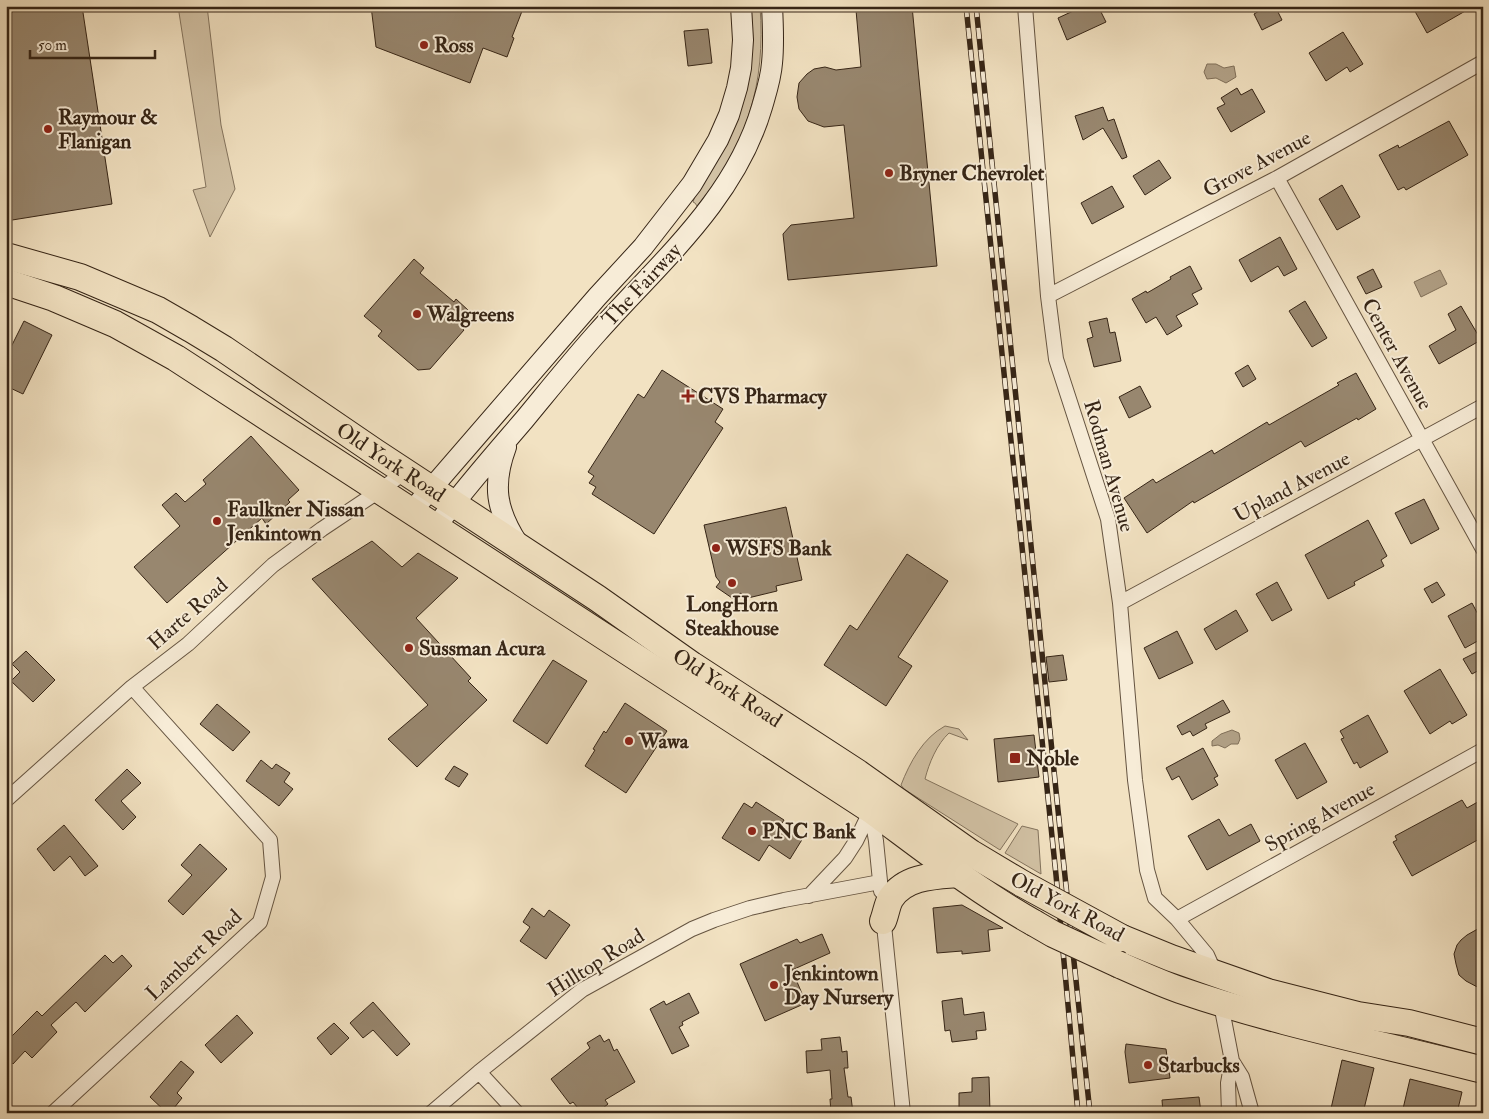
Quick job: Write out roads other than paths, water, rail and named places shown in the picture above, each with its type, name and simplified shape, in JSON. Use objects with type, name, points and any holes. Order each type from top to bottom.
[{"type":"highway","name":"Old York Road","points":[[6,256],[80,277],[158,310],[224,349],[405,472],[597,598],[692,665],[875,799],[959,874],[1013,912],[1053,934],[1120,965],[1179,989],[1221,1003],[1319,1030],[1483,1070]]},
{"type":"highway","name":"Old York Road","points":[[6,282],[54,298],[115,324],[176,358],[435,528],[875,799],[1122,938],[1171,958],[1268,992],[1358,1015],[1409,1024],[1483,1042]]},
{"type":"highway","points":[[883,921],[890,899],[904,885],[927,877],[959,874]]},
{"type":"main road","name":"The Fairway","points":[[411,512],[597,296],[643,247],[692,184],[718,140],[737,88],[743,40],[741,6]]},
{"type":"main road","name":"The Fairway","points":[[435,528],[598,332],[681,243],[729,181],[751,139],[767,92],[772,64],[772,6]]},
{"type":"main road","points":[[518,427],[508,442],[502,457],[497,483],[500,508],[505,523],[521,548]]},
{"type":"street","name":"Rodman Avenue","points":[[1025,6],[1048,296],[1056,359],[1108,519],[1120,603],[1135,780],[1147,870],[1155,898],[1207,955],[1216,974],[1232,1060]]},
{"type":"street","name":"Grove Avenue","points":[[1048,296],[1277,178],[1483,62]]},
{"type":"street","name":"Center Avenue","points":[[1277,178],[1483,549]]},
{"type":"street","name":"Upland Avenue","points":[[1120,603],[1483,406]]},
{"type":"street","name":"Harte Road","points":[[6,800],[132,687],[188,644],[273,565],[405,472]]},
{"type":"street","name":"Lambert Road","points":[[52,1113],[260,922],[273,877],[270,840],[132,687]]},
{"type":"street","name":"Spring Avenue","points":[[1177,920],[1483,750]]},
{"type":"street","points":[[875,799],[883,921],[903,1113]]},
{"type":"street","points":[[809,896],[845,858],[859,835],[875,799]]},
{"type":"street","name":"Hilltop Road","points":[[430,1113],[582,990],[692,929],[750,908],[880,882]]},
{"type":"street","points":[[1229,1113],[1228,1083],[1232,1060]]},
{"type":"street","points":[[1232,1060],[1242,1077],[1252,1113]]},
{"type":"street","points":[[479,1072],[517,1113]]},
{"type":"railway","points":[[966,6],[1056,875],[1078,1113]]},
{"type":"railway","points":[[976,6],[1090,1113]]},
{"type":"place","name":"Ross","points":[[424,45]]},
{"type":"place","name":"Raymour & Flanigan","points":[[48,129]]},
{"type":"place","name":"Bryner Chevrolet","points":[[889,173]]},
{"type":"place","name":"Walgreens","points":[[417,314]]},
{"type":"place","name":"CVS Pharmacy","points":[[688,396]]},
{"type":"place","name":"Faulkner Nissan Jenkintown","points":[[217,521]]},
{"type":"place","name":"WSFS Bank","points":[[716,548]]},
{"type":"place","name":"LongHorn Steakhouse","points":[[732,583]]},
{"type":"place","name":"Sussman Acura","points":[[409,648]]},
{"type":"place","name":"Wawa","points":[[629,741]]},
{"type":"place","name":"Noble","points":[[1015,758]]},
{"type":"place","name":"PNC Bank","points":[[752,831]]},
{"type":"place","name":"Jenkintown Day Nursery","points":[[774,985]]},
{"type":"place","name":"Starbucks","points":[[1148,1065]]}]
